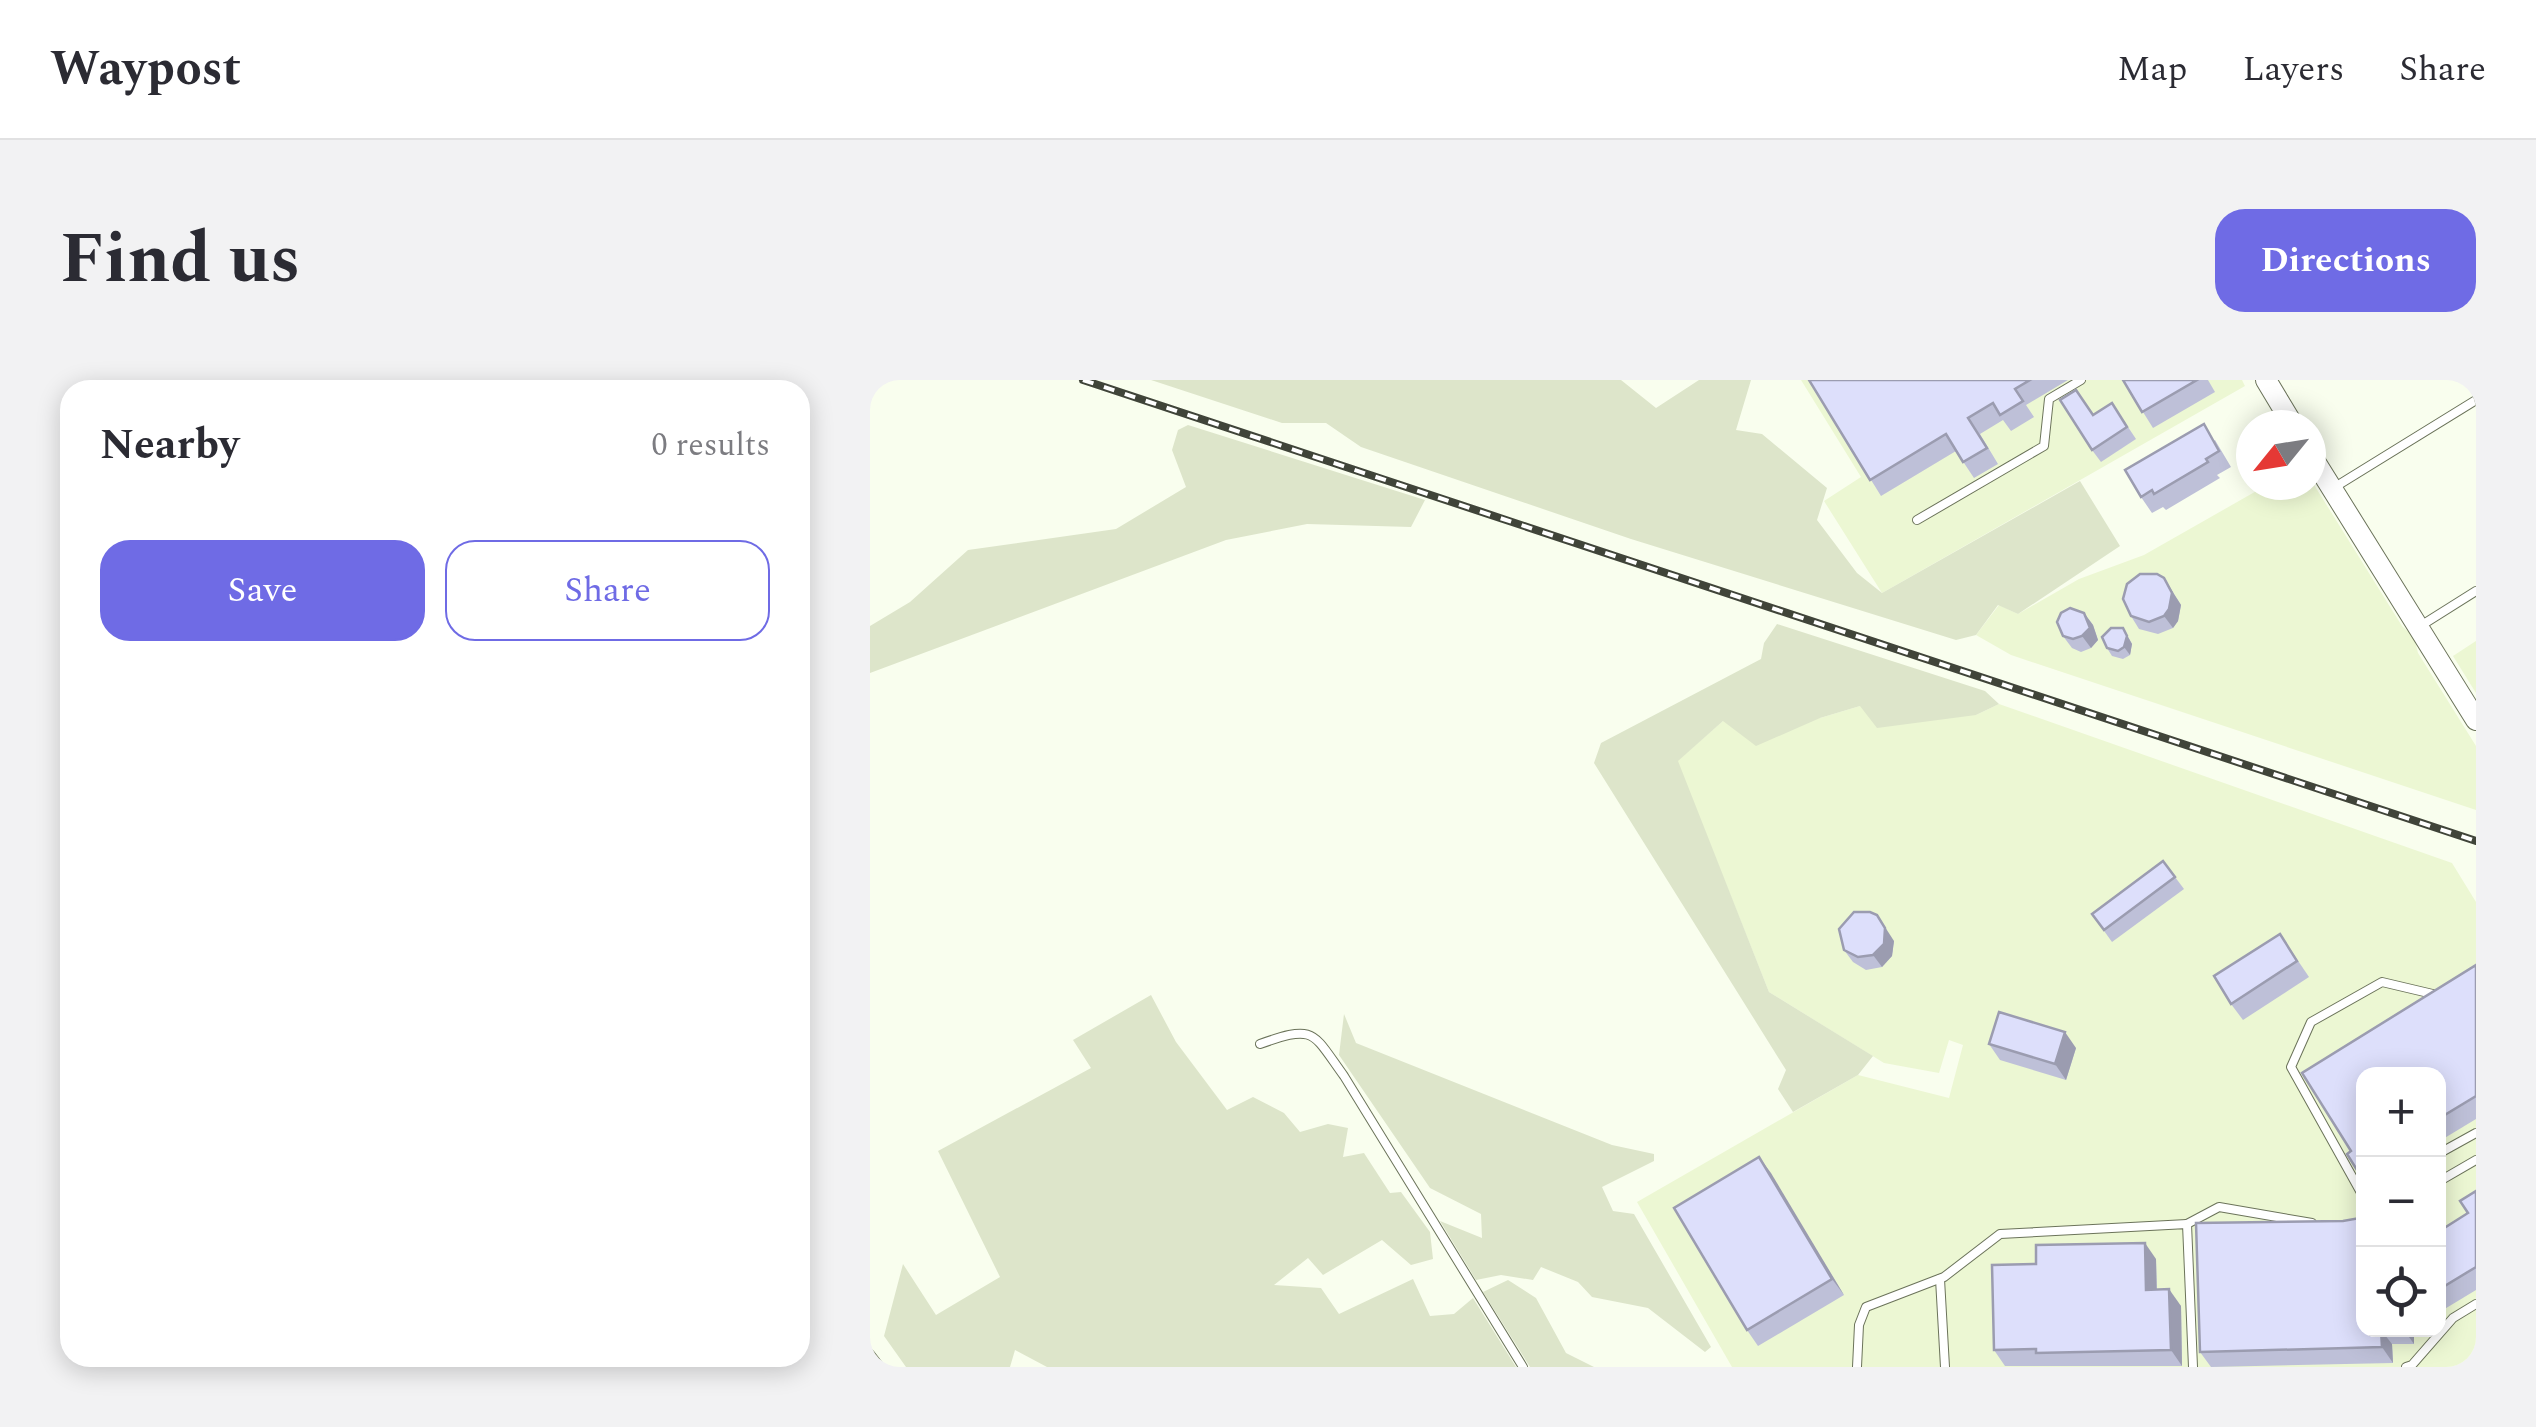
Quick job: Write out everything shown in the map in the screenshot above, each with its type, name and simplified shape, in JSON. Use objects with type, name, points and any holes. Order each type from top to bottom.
[{"type":"main road","points":[[2266,380],[2284,410]]},
{"type":"main road","points":[[2326,479],[2418,628],[2473,708]]},
{"type":"lane","points":[[1917,520],[2044,446],[2048,399],[2080,380]]},
{"type":"lane","points":[[2332,489],[2476,400]]},
{"type":"lane","points":[[2418,628],[2476,591]]},
{"type":"lane","points":[[2356,1184],[2291,1067],[2311,1022],[2382,982],[2437,995],[2450,986]]},
{"type":"lane","points":[[1260,1044],[1285,1034],[1315,1035],[1523,1367]]},
{"type":"lane","points":[[2446,1150],[2476,1133]]},
{"type":"lane","points":[[2446,1177],[2476,1160]]},
{"type":"lane","points":[[1857,1367],[1859,1326],[1866,1307],[1940,1279],[2000,1234],[2187,1224],[2220,1208],[2315,1224]]},
{"type":"lane","points":[[2187,1224],[2193,1367]]},
{"type":"lane","points":[[1940,1279],[1946,1367]]},
{"type":"lane","points":[[2406,1367],[2412,1365],[2452,1318],[2476,1304]]},
{"type":"lane","points":[[870,1354],[880,1367]]},
{"type":"shaded area","points":[[1151,380],[1621,380],[1656,408],[1699,380],[1751,380],[1736,430],[1762,434],[1827,488],[1817,520],[1857,573],[1882,593],[2080,481],[2120,546],[2018,614],[1998,605],[1976,635],[1956,640],[1631,539],[1361,447],[1326,423],[1282,423]]},
{"type":"shaded area","points":[[1801,380],[2242,380],[2245,386],[1882,593],[1824,501],[1861,477]]},
{"type":"shaded area","points":[[1188,425],[1425,500],[1411,527],[1307,524],[1226,540],[870,673],[870,626],[910,602],[968,550],[1116,529],[1186,487],[1172,450],[1178,430]]},
{"type":"shaded area","points":[[2241,500],[2323,500],[2402,626],[2414,637],[2418,653],[2476,746],[2476,810],[2011,655],[1976,635],[1999,605],[2018,614],[2079,579],[2144,555]]},
{"type":"shaded area","points":[[1777,624],[1985,691],[1999,704],[1976,715],[1877,728],[1860,706],[1820,718],[1756,746],[1723,721],[1678,761],[1769,992],[1873,1056],[1858,1075],[1793,1112],[1778,1089],[1786,1070],[1594,763],[1601,743],[1761,659],[1764,643]]},
{"type":"shaded area","points":[[2476,641],[2476,693],[2453,656]]},
{"type":"shaded area","points":[[1999,704],[2452,863],[2476,902],[2476,1367],[1732,1367],[1637,1202],[1858,1075],[1949,1098],[1963,1045],[1949,1040],[1939,1073],[1884,1063],[1769,992],[1677,761],[1723,721],[1820,718],[1860,706],[1976,715]]},
{"type":"shaded area","points":[[1151,995],[1176,1042],[1227,1110],[1253,1097],[1284,1113],[1300,1132],[1328,1124],[1348,1128],[1343,1157],[1364,1153],[1390,1193],[1401,1192],[1430,1232],[1433,1259],[1411,1265],[1382,1240],[1323,1275],[1308,1258],[1274,1285],[1321,1288],[1339,1314],[1413,1279],[1430,1316],[1454,1314],[1473,1298],[1516,1367],[1047,1367],[1015,1350],[1010,1367],[906,1367],[884,1336],[903,1264],[936,1315],[1000,1277],[938,1151],[1091,1068],[1073,1040]]},
{"type":"shaded area","points":[[1344,1014],[1356,1043],[1612,1145],[1654,1154],[1654,1161],[1602,1187],[1613,1211],[1634,1214],[1711,1347],[1705,1352],[1648,1308],[1592,1297],[1578,1282],[1541,1267],[1533,1280],[1501,1275],[1476,1280],[1440,1221],[1482,1238],[1481,1214],[1430,1188],[1339,1055]]},
{"type":"shaded area","points":[[1508,1280],[1536,1298],[1566,1353],[1594,1367],[1530,1367],[1483,1292]]},
{"type":"building","points":[[1809,380],[2030,380],[2015,389],[2023,401],[2000,415],[1993,403],[1968,418],[1987,448],[1963,462],[1946,434],[1870,480]]},
{"type":"building","points":[[2123,380],[2197,380],[2142,412]]},
{"type":"building","points":[[2076,390],[2093,415],[2112,403],[2127,427],[2092,450],[2060,400]]},
{"type":"building","points":[[2204,424],[2219,451],[2206,459],[2208,462],[2154,494],[2152,490],[2141,497],[2125,470]]},
{"type":"building","points":[[2140,574],[2164,578],[2172,593],[2164,616],[2149,622],[2131,616],[2123,599],[2127,584]]},
{"type":"building","points":[[2070,608],[2084,613],[2090,628],[2073,639],[2063,636],[2057,622],[2061,613]]},
{"type":"building","points":[[2111,628],[2123,628],[2127,636],[2124,647],[2118,651],[2107,648],[2102,637]]},
{"type":"building","points":[[2163,861],[2175,877],[2104,930],[2092,914]]},
{"type":"building","points":[[1854,912],[1877,915],[1885,928],[1884,944],[1873,955],[1858,957],[1844,950],[1839,929]]},
{"type":"building","points":[[2280,934],[2297,961],[2231,1004],[2214,976]]},
{"type":"building","points":[[2476,965],[2476,1096],[2446,1114],[2446,1067],[2356,1067],[2356,1168],[2347,1154],[2351,1151],[2302,1073]]},
{"type":"building","points":[[1999,1012],[2065,1032],[2055,1064],[1989,1044]]},
{"type":"building","points":[[1759,1157],[1832,1279],[1747,1330],[1674,1208]]},
{"type":"building","points":[[2476,1191],[2476,1267],[2446,1285],[2446,1227],[2468,1213],[2460,1201]]},
{"type":"building","points":[[2356,1219],[2356,1337],[2381,1337],[2382,1347],[2200,1352],[2196,1223]]},
{"type":"building","points":[[2145,1243],[2146,1290],[2169,1289],[2171,1350],[1994,1350],[1992,1265],[2036,1264],[2036,1245]]},
{"type":"railway","points":[[1083,380],[2476,841]]}]
